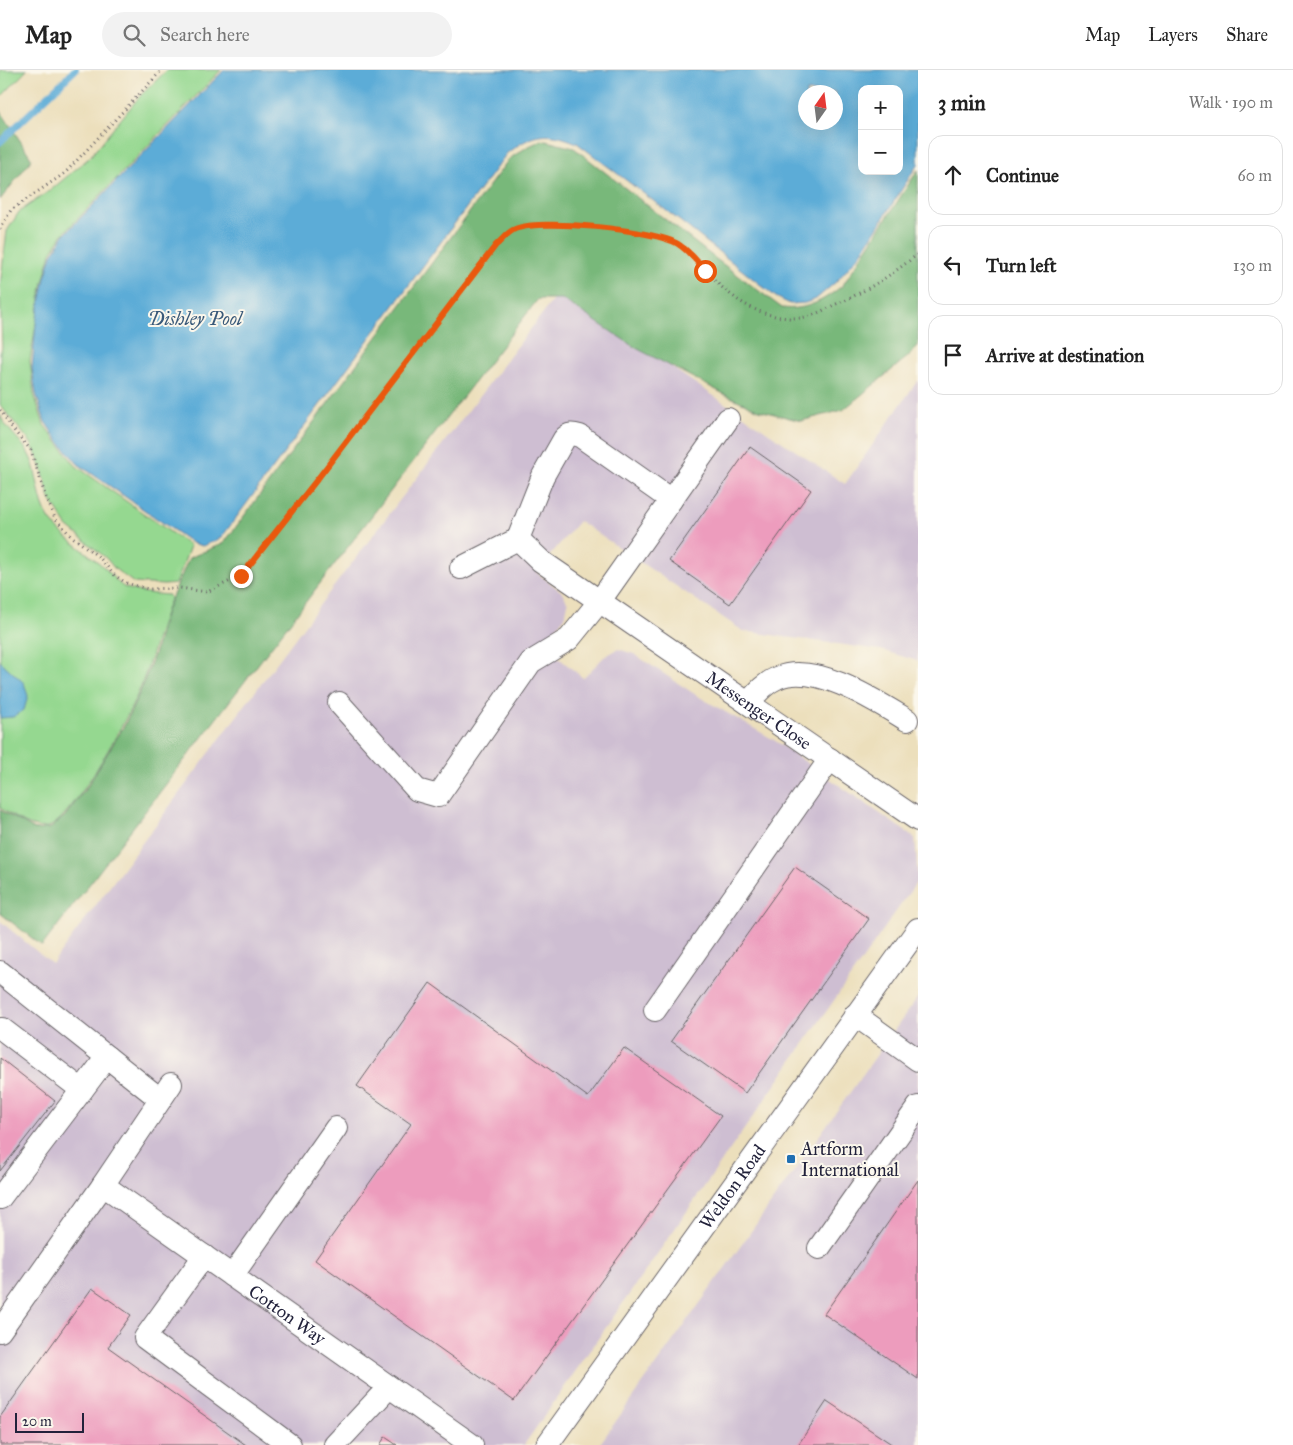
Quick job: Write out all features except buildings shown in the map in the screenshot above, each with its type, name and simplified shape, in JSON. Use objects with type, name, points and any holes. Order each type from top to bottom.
[{"type":"street","points":[[339,703],[417,790],[438,796],[531,662],[569,639],[599,602],[728,419]]},
{"type":"street","points":[[461,568],[518,539],[543,476],[567,435],[580,436],[671,500]]},
{"type":"street","name":"Messenger Close","points":[[518,539],[541,561],[599,602],[830,758],[918,820]]},
{"type":"street","points":[[748,703],[763,686],[778,677],[795,674],[816,676],[842,684],[877,701],[907,720]]},
{"type":"street","points":[[655,1010],[830,758]]},
{"type":"street","name":"Weldon Road","points":[[547,1445],[918,929]]},
{"type":"street","points":[[0,972],[107,1057],[166,1091],[103,1185],[0,1331]]},
{"type":"street","points":[[855,1015],[916,1054]]},
{"type":"street","points":[[2,1029],[82,1090]]},
{"type":"street","points":[[0,1198],[107,1057]]},
{"type":"street","points":[[819,1248],[918,1107]]},
{"type":"street","points":[[232,1276],[336,1128]]},
{"type":"street","name":"Cotton Way","points":[[103,1185],[472,1445]]},
{"type":"street","points":[[204,1256],[145,1338],[290,1445]]},
{"type":"street","points":[[335,1445],[389,1387]]},
{"type":"path","points":[[0,229],[11,210],[64,172],[162,70]]},
{"type":"path","points":[[0,410],[15,432],[31,450],[45,495],[55,518],[70,535],[100,558],[113,574],[126,583],[148,589],[180,588],[207,592],[241,576],[496,245],[514,229],[539,225],[573,226],[656,235],[678,244],[738,300],[764,314],[799,318],[822,311],[865,292],[895,273],[918,254]]},
{"type":"shaded area","points":[[559,292],[845,484],[918,380],[918,661],[881,650],[743,631],[579,521],[536,572],[562,592],[568,603],[565,617],[542,644],[583,678],[604,657],[618,649],[634,654],[696,695],[774,740],[915,838],[918,880],[524,1445],[0,1445],[0,921],[52,964],[322,602]]},
{"type":"shaded area","points":[[918,997],[918,1445],[599,1445]]},
{"type":"green space","points":[[0,70],[27,70],[0,98]]},
{"type":"green space","points":[[167,70],[221,70],[63,234],[51,253],[42,286],[30,361],[34,394],[44,425],[76,466],[190,546],[176,584],[164,585],[134,583],[115,569],[106,558],[67,526],[50,499],[41,466],[31,443],[0,405],[0,353],[2,348],[0,286],[7,231],[19,212],[52,189],[89,158],[140,96]]},
{"type":"green space","points":[[0,110],[32,159],[0,200]]},
{"type":"green space","points":[[542,140],[574,148],[782,308],[799,308],[815,303],[843,285],[918,170],[918,344],[910,355],[843,410],[801,421],[759,410],[724,394],[636,348],[562,299],[538,299],[42,946],[0,913],[0,810],[35,830],[51,828],[65,816],[87,787],[124,726],[140,692],[154,655],[166,611],[189,558],[224,543],[509,159]]},
{"type":"green space","points":[[0,415],[24,446],[31,459],[42,504],[56,527],[108,571],[122,586],[141,592],[169,595],[170,599],[143,681],[123,723],[98,767],[70,808],[58,821],[42,828],[29,825],[0,808]]},
{"type":"water","name":"Dishley Pool","points":[[224,70],[918,70],[918,164],[861,253],[837,281],[816,299],[805,303],[790,304],[776,297],[577,143],[548,135],[532,138],[516,147],[507,153],[221,538],[203,546],[192,543],[78,464],[45,422],[36,394],[32,368],[36,323],[45,278],[52,255],[64,235]]},
{"type":"water","points":[[0,661],[24,683],[28,696],[24,710],[13,717],[0,718]]},
{"type":"waterway","points":[[0,142],[75,70]]},
{"type":"place","name":"Artform International","points":[[791,1159]]},
{"type":"route","points":[[241,576],[496,245],[514,229],[539,225],[581,226],[656,235],[678,244],[694,257],[705,271]]}]
